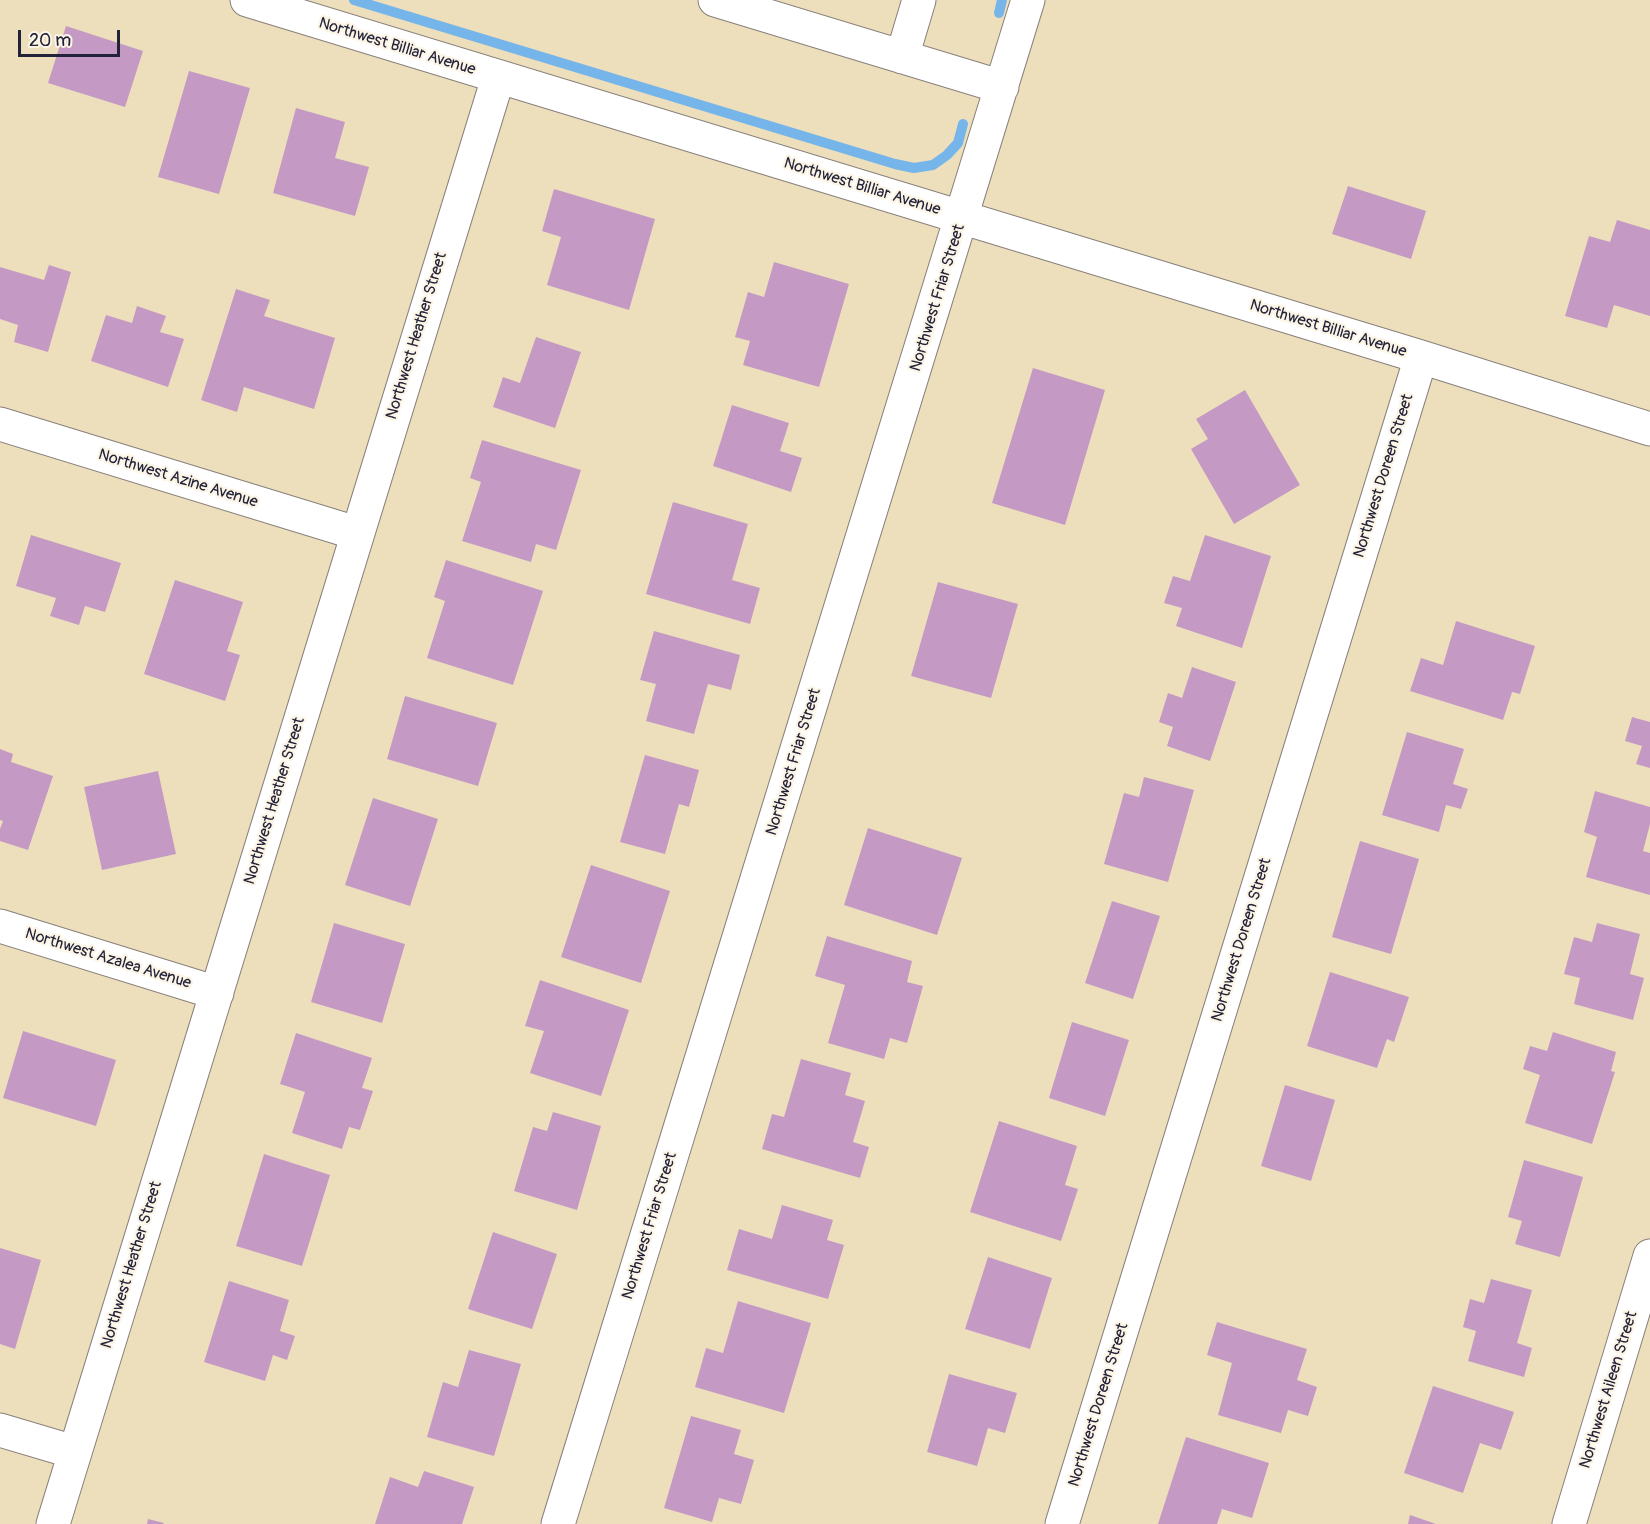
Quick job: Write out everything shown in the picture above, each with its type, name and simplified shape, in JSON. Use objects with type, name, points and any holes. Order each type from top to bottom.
[{"type":"street","name":"Northwest Billiar Avenue","points":[[247,0],[1421,357],[1650,429]]},
{"type":"street","points":[[716,0],[1002,87]]},
{"type":"street","points":[[902,57],[919,0]]},
{"type":"street","name":"Northwest Friar Street","points":[[558,1524],[963,218],[1028,0]]},
{"type":"street","name":"Northwest Heather Street","points":[[53,1524],[356,533],[498,78]]},
{"type":"street","name":"Northwest Doreen Street","points":[[1062,1524],[1421,357]]},
{"type":"street","name":"Northwest Azine Avenue","points":[[0,424],[356,533]]},
{"type":"street","name":"Northwest Azalea Avenue","points":[[0,926],[217,993]]},
{"type":"street","name":"Northwest Aileen Street","points":[[1569,1524],[1650,1256]]},
{"type":"street","points":[[0,1430],[74,1452]]},
{"type":"building","points":[[66,26],[143,51],[125,107],[48,83]]},
{"type":"building","points":[[189,71],[250,88],[219,194],[158,177]]},
{"type":"building","points":[[296,108],[345,122],[335,158],[369,167],[355,216],[273,193]]},
{"type":"building","points":[[1348,186],[1426,211],[1411,259],[1332,234]]},
{"type":"building","points":[[554,189],[655,219],[629,310],[547,285],[561,237],[542,231]]},
{"type":"building","points":[[1617,220],[1650,230],[1650,316],[1614,305],[1607,328],[1565,316],[1589,236],[1610,242]]},
{"type":"building","points":[[774,262],[849,284],[819,387],[743,365],[750,341],[735,337],[748,292],[764,297]]},
{"type":"building","points":[[49,265],[71,272],[48,352],[14,342],[18,325],[0,319],[0,267],[44,280]]},
{"type":"building","points":[[236,289],[270,300],[264,316],[335,338],[314,409],[244,387],[237,412],[201,400]]},
{"type":"building","points":[[137,306],[166,316],[160,332],[184,339],[168,387],[91,361],[106,315],[132,323]]},
{"type":"building","points":[[536,337],[581,352],[555,428],[493,407],[503,377],[520,383]]},
{"type":"building","points":[[1033,368],[1105,390],[1065,525],[992,503]]},
{"type":"building","points":[[1245,390],[1300,485],[1234,524],[1191,449],[1208,439],[1196,419]]},
{"type":"building","points":[[732,405],[789,423],[780,451],[802,458],[791,492],[713,466]]},
{"type":"building","points":[[482,440],[581,470],[556,550],[536,544],[531,562],[462,541],[481,482],[470,478]]},
{"type":"building","points":[[673,502],[748,524],[732,580],[760,588],[750,624],[646,594]]},
{"type":"building","points":[[31,535],[121,563],[105,612],[85,606],[79,625],[50,616],[56,598],[16,586]]},
{"type":"building","points":[[1205,535],[1271,556],[1242,648],[1176,626],[1182,608],[1164,603],[1173,576],[1190,581]]},
{"type":"building","points":[[446,560],[543,591],[513,685],[427,658],[445,601],[434,597]]},
{"type":"building","points":[[175,580],[243,602],[227,651],[240,655],[225,701],[144,674]]},
{"type":"building","points":[[938,582],[1018,604],[991,698],[911,676]]},
{"type":"building","points":[[1456,621],[1535,646],[1520,694],[1512,692],[1503,720],[1410,691],[1421,658],[1443,665]]},
{"type":"building","points":[[654,631],[740,655],[731,690],[708,684],[694,734],[646,721],[656,684],[640,680]]},
{"type":"building","points":[[1192,667],[1236,682],[1210,761],[1167,746],[1173,727],[1159,722],[1168,693],[1182,698]]},
{"type":"building","points":[[405,696],[497,723],[478,786],[387,759]]},
{"type":"building","points":[[1632,717],[1650,722],[1650,768],[1636,764],[1642,746],[1625,741]]},
{"type":"building","points":[[1407,732],[1464,749],[1453,784],[1468,789],[1461,809],[1446,805],[1439,832],[1382,815]]},
{"type":"building","points":[[0,749],[13,754],[11,762],[53,776],[28,850],[0,841],[3,821],[0,820]]},
{"type":"building","points":[[645,755],[699,770],[689,807],[679,804],[665,854],[620,842]]},
{"type":"building","points":[[158,771],[176,854],[102,870],[84,787]]},
{"type":"building","points":[[1144,777],[1194,790],[1168,882],[1104,864],[1124,793],[1139,797]]},
{"type":"building","points":[[1595,791],[1650,807],[1650,824],[1643,851],[1650,853],[1650,895],[1586,877],[1597,837],[1584,832]]},
{"type":"building","points":[[373,798],[438,819],[410,906],[345,885]]},
{"type":"building","points":[[868,828],[962,858],[937,935],[844,905]]},
{"type":"building","points":[[1360,841],[1419,859],[1391,954],[1332,937]]},
{"type":"building","points":[[591,865],[670,891],[641,983],[561,957]]},
{"type":"building","points":[[1112,901],[1160,916],[1133,999],[1085,983]]},
{"type":"building","points":[[334,923],[405,944],[382,1023],[311,1002]]},
{"type":"building","points":[[1597,923],[1640,934],[1630,974],[1644,978],[1633,1020],[1574,1004],[1580,978],[1564,974],[1574,937],[1592,942]]},
{"type":"building","points":[[827,936],[912,961],[907,982],[923,986],[907,1043],[890,1038],[884,1059],[828,1043],[845,985],[815,976]]},
{"type":"building","points":[[1330,972],[1409,997],[1394,1042],[1387,1039],[1377,1068],[1307,1046]]},
{"type":"building","points":[[540,980],[629,1010],[601,1096],[530,1073],[544,1031],[525,1026]]},
{"type":"building","points":[[1072,1022],[1129,1040],[1105,1116],[1049,1098]]},
{"type":"building","points":[[23,1031],[116,1060],[96,1126],[3,1098]]},
{"type":"building","points":[[1553,1032],[1616,1052],[1611,1071],[1615,1072],[1592,1144],[1525,1123],[1540,1075],[1523,1069],[1530,1046],[1547,1051]]},
{"type":"building","points":[[296,1033],[372,1058],[362,1088],[373,1091],[360,1130],[349,1127],[342,1149],[292,1133],[305,1092],[280,1084]]},
{"type":"building","points":[[801,1059],[851,1073],[845,1095],[865,1101],[853,1142],[869,1147],[860,1178],[762,1149],[772,1114],[784,1117]]},
{"type":"building","points":[[1285,1085],[1335,1100],[1311,1181],[1261,1166]]},
{"type":"building","points":[[553,1112],[601,1126],[577,1210],[514,1191],[533,1127],[547,1131]]},
{"type":"building","points":[[999,1121],[1077,1146],[1065,1185],[1078,1189],[1061,1241],[970,1212]]},
{"type":"building","points":[[264,1154],[330,1175],[302,1266],[236,1246]]},
{"type":"building","points":[[1524,1160],[1583,1177],[1560,1257],[1515,1244],[1522,1221],[1508,1217]]},
{"type":"building","points":[[782,1205],[833,1220],[827,1240],[844,1245],[828,1299],[727,1270],[739,1229],[772,1239]]},
{"type":"building","points":[[493,1232],[557,1254],[532,1329],[468,1309]]},
{"type":"building","points":[[0,1248],[41,1260],[15,1349],[0,1344]]},
{"type":"building","points":[[988,1257],[1052,1278],[1030,1349],[965,1329]]},
{"type":"building","points":[[1491,1279],[1532,1290],[1517,1343],[1532,1348],[1524,1377],[1468,1361],[1476,1331],[1463,1327],[1470,1299],[1484,1303]]},
{"type":"building","points":[[229,1281],[289,1300],[280,1331],[295,1336],[287,1360],[273,1355],[265,1381],[204,1362]]},
{"type":"building","points":[[738,1301],[811,1323],[784,1413],[695,1387],[706,1348],[723,1353]]},
{"type":"building","points":[[1217,1322],[1307,1349],[1297,1380],[1317,1387],[1308,1416],[1288,1410],[1281,1433],[1218,1415],[1232,1363],[1207,1355]]},
{"type":"building","points":[[469,1350],[521,1364],[494,1456],[427,1437],[443,1382],[458,1387]]},
{"type":"building","points":[[949,1374],[1017,1393],[1005,1433],[988,1428],[977,1466],[927,1452]]},
{"type":"building","points":[[1433,1386],[1514,1412],[1501,1450],[1480,1443],[1463,1493],[1404,1473]]},
{"type":"building","points":[[691,1416],[741,1430],[734,1454],[754,1460],[741,1504],[719,1498],[712,1522],[664,1508]]},
{"type":"building","points":[[1186,1437],[1269,1463],[1252,1518],[1222,1509],[1217,1524],[1158,1524]]},
{"type":"building","points":[[424,1471],[474,1487],[462,1524],[375,1524],[390,1477],[418,1487]]},
{"type":"building","points":[[1410,1515],[1436,1524],[1408,1524]]},
{"type":"building","points":[[148,1519],[164,1523],[147,1524]]},
{"type":"waterway","points":[[354,0],[914,168],[933,165],[947,155],[958,143],[963,124]]},
{"type":"waterway","points":[[999,13],[1002,0]]}]
